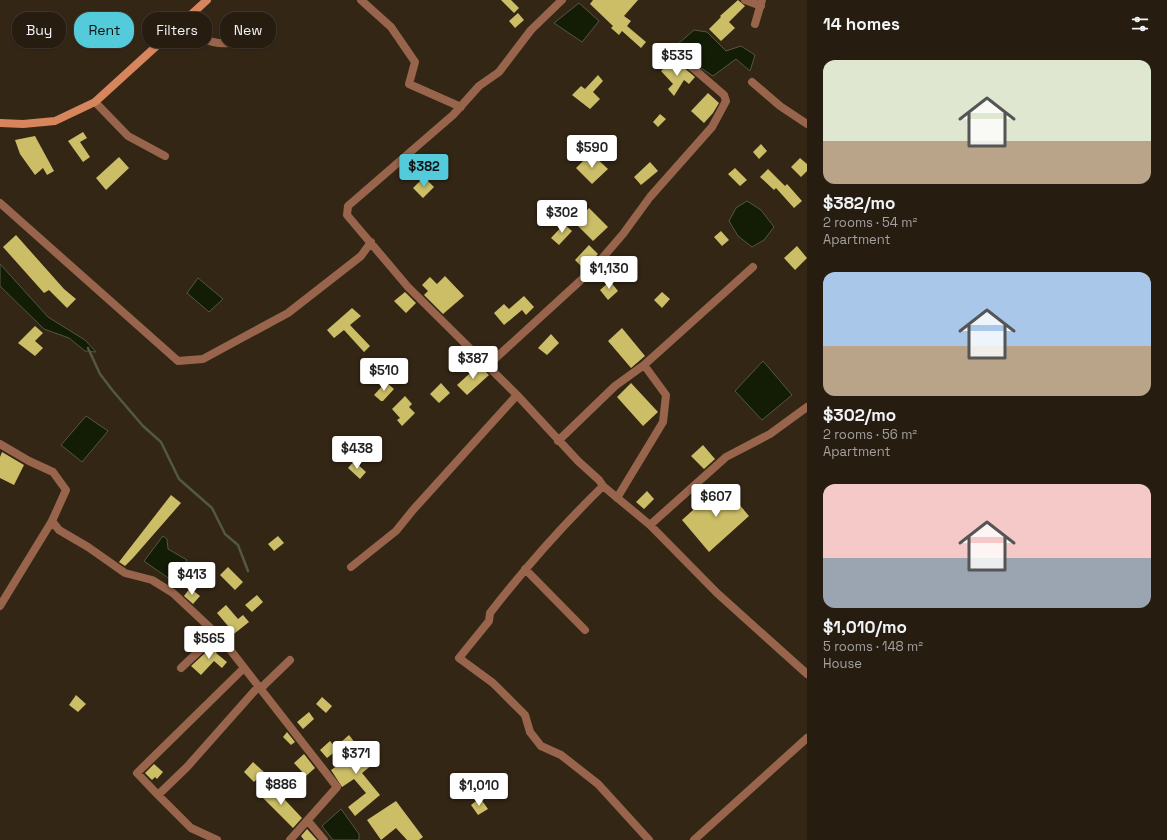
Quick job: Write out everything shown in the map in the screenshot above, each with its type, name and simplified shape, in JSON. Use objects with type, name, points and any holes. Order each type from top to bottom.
[{"type":"main road","points":[[194,12],[206,0]]},
{"type":"main road","points":[[0,123],[23,124],[55,121],[95,102],[155,48]]},
{"type":"street","points":[[361,0],[391,28],[415,62],[408,84],[461,107]]},
{"type":"street","points":[[562,0],[531,30],[499,72],[480,86],[454,115],[348,206],[347,215],[408,287],[518,395],[558,441],[599,480],[603,486],[650,525],[717,593],[807,674]]},
{"type":"street","points":[[745,0],[761,3],[755,24]]},
{"type":"street","points":[[487,366],[592,270],[624,234],[650,197],[712,127],[726,101],[724,95],[687,63]]},
{"type":"street","points":[[752,82],[780,106],[807,124]]},
{"type":"street","points":[[95,102],[128,136],[165,156]]},
{"type":"street","points":[[0,203],[178,361],[203,359],[288,313],[362,256],[371,242]]},
{"type":"street","points":[[558,441],[615,386],[644,365],[754,267]]},
{"type":"street","points":[[617,498],[663,422],[666,395],[644,365]]},
{"type":"street","points":[[351,567],[396,531],[413,510],[518,395]]},
{"type":"street","points":[[650,525],[726,457],[770,434],[807,407]]},
{"type":"street","points":[[0,444],[28,461],[53,472],[66,490],[52,521],[0,606]]},
{"type":"street","points":[[603,486],[563,525],[525,570],[490,613],[489,621],[459,658],[493,683],[525,715],[530,732],[541,746],[560,754],[598,784],[649,840]]},
{"type":"street","points":[[52,521],[59,530],[125,573],[152,580],[173,593],[217,634],[305,748],[332,778],[337,787],[290,840]]},
{"type":"street","points":[[525,570],[585,630]]},
{"type":"street","points":[[181,668],[217,634]]},
{"type":"street","points":[[158,795],[187,767],[259,688],[290,660]]},
{"type":"street","points":[[218,840],[191,828],[137,773],[244,668]]},
{"type":"street","points":[[694,840],[807,738]]},
{"type":"street","points":[[308,820],[324,840]]},
{"type":"shaded area","points":[[579,3],[599,21],[582,42],[554,23]]},
{"type":"shaded area","points":[[694,30],[707,32],[726,51],[741,46],[755,55],[750,71],[736,59],[713,76],[695,64],[678,44]]},
{"type":"shaded area","points":[[747,201],[761,210],[774,227],[764,240],[752,247],[738,236],[729,221],[736,208]]},
{"type":"shaded area","points":[[0,264],[48,317],[85,340],[96,352],[85,351],[69,338],[44,329],[0,286]]},
{"type":"shaded area","points":[[198,278],[223,299],[209,312],[187,293]]},
{"type":"shaded area","points":[[763,361],[792,395],[762,420],[735,391]]},
{"type":"shaded area","points":[[86,416],[108,431],[82,462],[61,445]]},
{"type":"shaded area","points":[[163,536],[167,539],[168,549],[187,560],[171,580],[144,561]]},
{"type":"shaded area","points":[[341,809],[359,834],[359,840],[333,840],[322,826]]},
{"type":"building","points":[[501,0],[511,0],[519,8],[514,13]]},
{"type":"building","points":[[593,0],[638,0],[624,16],[631,21],[627,26],[646,42],[641,48],[622,31],[619,35],[611,28],[613,26],[590,4]]},
{"type":"building","points":[[738,0],[745,6],[729,22],[735,28],[721,41],[709,29],[721,17],[720,16]]},
{"type":"building","points":[[518,13],[524,20],[515,28],[509,21]]},
{"type":"building","points":[[682,62],[683,67],[695,77],[689,84],[684,80],[674,96],[668,89],[673,84],[661,71],[668,64],[674,71]]},
{"type":"building","points":[[598,75],[603,81],[593,92],[600,99],[590,109],[572,95],[581,86],[585,89]]},
{"type":"building","points":[[708,93],[719,103],[704,123],[691,111]]},
{"type":"building","points":[[660,114],[666,119],[658,127],[653,122]]},
{"type":"building","points":[[83,132],[87,138],[80,142],[90,157],[83,162],[68,141]]},
{"type":"building","points":[[35,136],[54,171],[47,175],[43,168],[35,175],[20,154],[15,140]]},
{"type":"building","points":[[761,144],[767,151],[759,159],[753,152]]},
{"type":"building","points":[[591,153],[608,169],[592,184],[576,168]]},
{"type":"building","points":[[119,157],[129,168],[106,190],[96,178]]},
{"type":"building","points":[[800,158],[807,164],[807,171],[801,177],[791,167]]},
{"type":"building","points":[[650,162],[658,171],[641,185],[634,177]]},
{"type":"building","points":[[735,168],[747,180],[740,186],[728,174]]},
{"type":"building","points":[[768,169],[785,186],[787,184],[802,201],[794,208],[776,188],[774,190],[760,177]]},
{"type":"building","points":[[424,177],[434,187],[423,198],[413,188]]},
{"type":"building","points":[[589,208],[608,227],[593,241],[575,223]]},
{"type":"building","points":[[564,224],[572,231],[559,245],[551,238]]},
{"type":"building","points":[[721,231],[729,240],[722,246],[714,237]]},
{"type":"building","points":[[16,235],[64,289],[76,299],[67,308],[49,290],[44,293],[3,247]]},
{"type":"building","points":[[589,245],[598,254],[584,269],[575,260]]},
{"type":"building","points":[[797,246],[807,258],[795,270],[784,258]]},
{"type":"building","points":[[445,276],[464,296],[443,314],[424,295],[428,291],[422,285],[430,277],[437,284]]},
{"type":"building","points":[[610,281],[618,291],[608,300],[600,290]]},
{"type":"building","points":[[405,292],[416,303],[406,313],[394,301]]},
{"type":"building","points":[[662,292],[670,299],[662,308],[654,300]]},
{"type":"building","points":[[524,296],[534,307],[526,315],[522,310],[504,325],[494,313],[504,304],[509,309]]},
{"type":"building","points":[[352,308],[361,316],[350,325],[370,346],[364,352],[344,330],[334,338],[327,330]]},
{"type":"building","points":[[35,326],[43,333],[35,341],[43,348],[35,356],[18,343]]},
{"type":"building","points":[[622,328],[645,356],[631,368],[608,341]]},
{"type":"building","points":[[551,334],[559,343],[547,355],[538,348]]},
{"type":"building","points":[[479,365],[489,375],[467,395],[457,385]]},
{"type":"building","points":[[386,382],[394,389],[383,401],[381,401],[374,395]]},
{"type":"building","points":[[441,383],[450,393],[439,403],[430,394]]},
{"type":"building","points":[[631,383],[658,412],[643,426],[617,397]]},
{"type":"building","points":[[405,396],[412,404],[409,407],[415,413],[402,426],[397,420],[400,418],[392,409]]},
{"type":"building","points":[[703,445],[715,459],[704,469],[691,456]]},
{"type":"building","points":[[2,452],[24,465],[14,485],[0,478],[0,457]]},
{"type":"building","points":[[354,461],[366,472],[360,479],[348,468]]},
{"type":"building","points":[[722,484],[749,516],[709,552],[682,520]]},
{"type":"building","points":[[647,491],[654,499],[644,509],[636,502]]},
{"type":"building","points":[[171,495],[181,503],[125,566],[119,562]]},
{"type":"building","points":[[278,536],[284,543],[274,551],[268,544]]},
{"type":"building","points":[[228,567],[243,582],[235,590],[220,575]]},
{"type":"building","points":[[190,588],[200,596],[193,604],[184,596]]},
{"type":"building","points":[[257,595],[263,602],[252,612],[245,605]]},
{"type":"building","points":[[226,605],[238,619],[243,615],[249,622],[230,637],[224,629],[228,626],[217,613]]},
{"type":"building","points":[[217,642],[221,647],[216,653],[227,662],[222,668],[214,661],[201,675],[191,666]]},
{"type":"building","points":[[76,695],[86,704],[78,712],[69,705]]},
{"type":"building","points":[[322,697],[332,706],[326,713],[316,704]]},
{"type":"building","points":[[309,712],[314,719],[303,729],[297,722]]},
{"type":"building","points":[[287,732],[295,742],[291,745],[283,737]]},
{"type":"building","points":[[349,735],[372,765],[362,773],[380,795],[355,816],[348,807],[366,793],[354,779],[342,787],[331,770],[352,756],[341,742]]},
{"type":"building","points":[[330,741],[337,750],[327,758],[320,750]]},
{"type":"building","points":[[304,754],[315,768],[306,776],[294,763]]},
{"type":"building","points":[[253,762],[264,772],[254,782],[244,772]]},
{"type":"building","points":[[154,764],[163,772],[157,779],[155,777],[152,780],[145,773]]},
{"type":"building","points":[[271,785],[302,818],[293,828],[260,795]]},
{"type":"building","points":[[480,798],[488,809],[478,815],[471,805]]},
{"type":"building","points":[[396,801],[423,837],[419,840],[407,840],[396,828],[381,840],[367,820]]},
{"type":"building","points":[[307,829],[317,840],[304,840],[301,836]]},
{"type":"waterway","points":[[88,348],[100,374],[113,391],[143,426],[161,442],[179,479],[212,508],[225,534],[238,545],[248,571]]}]
